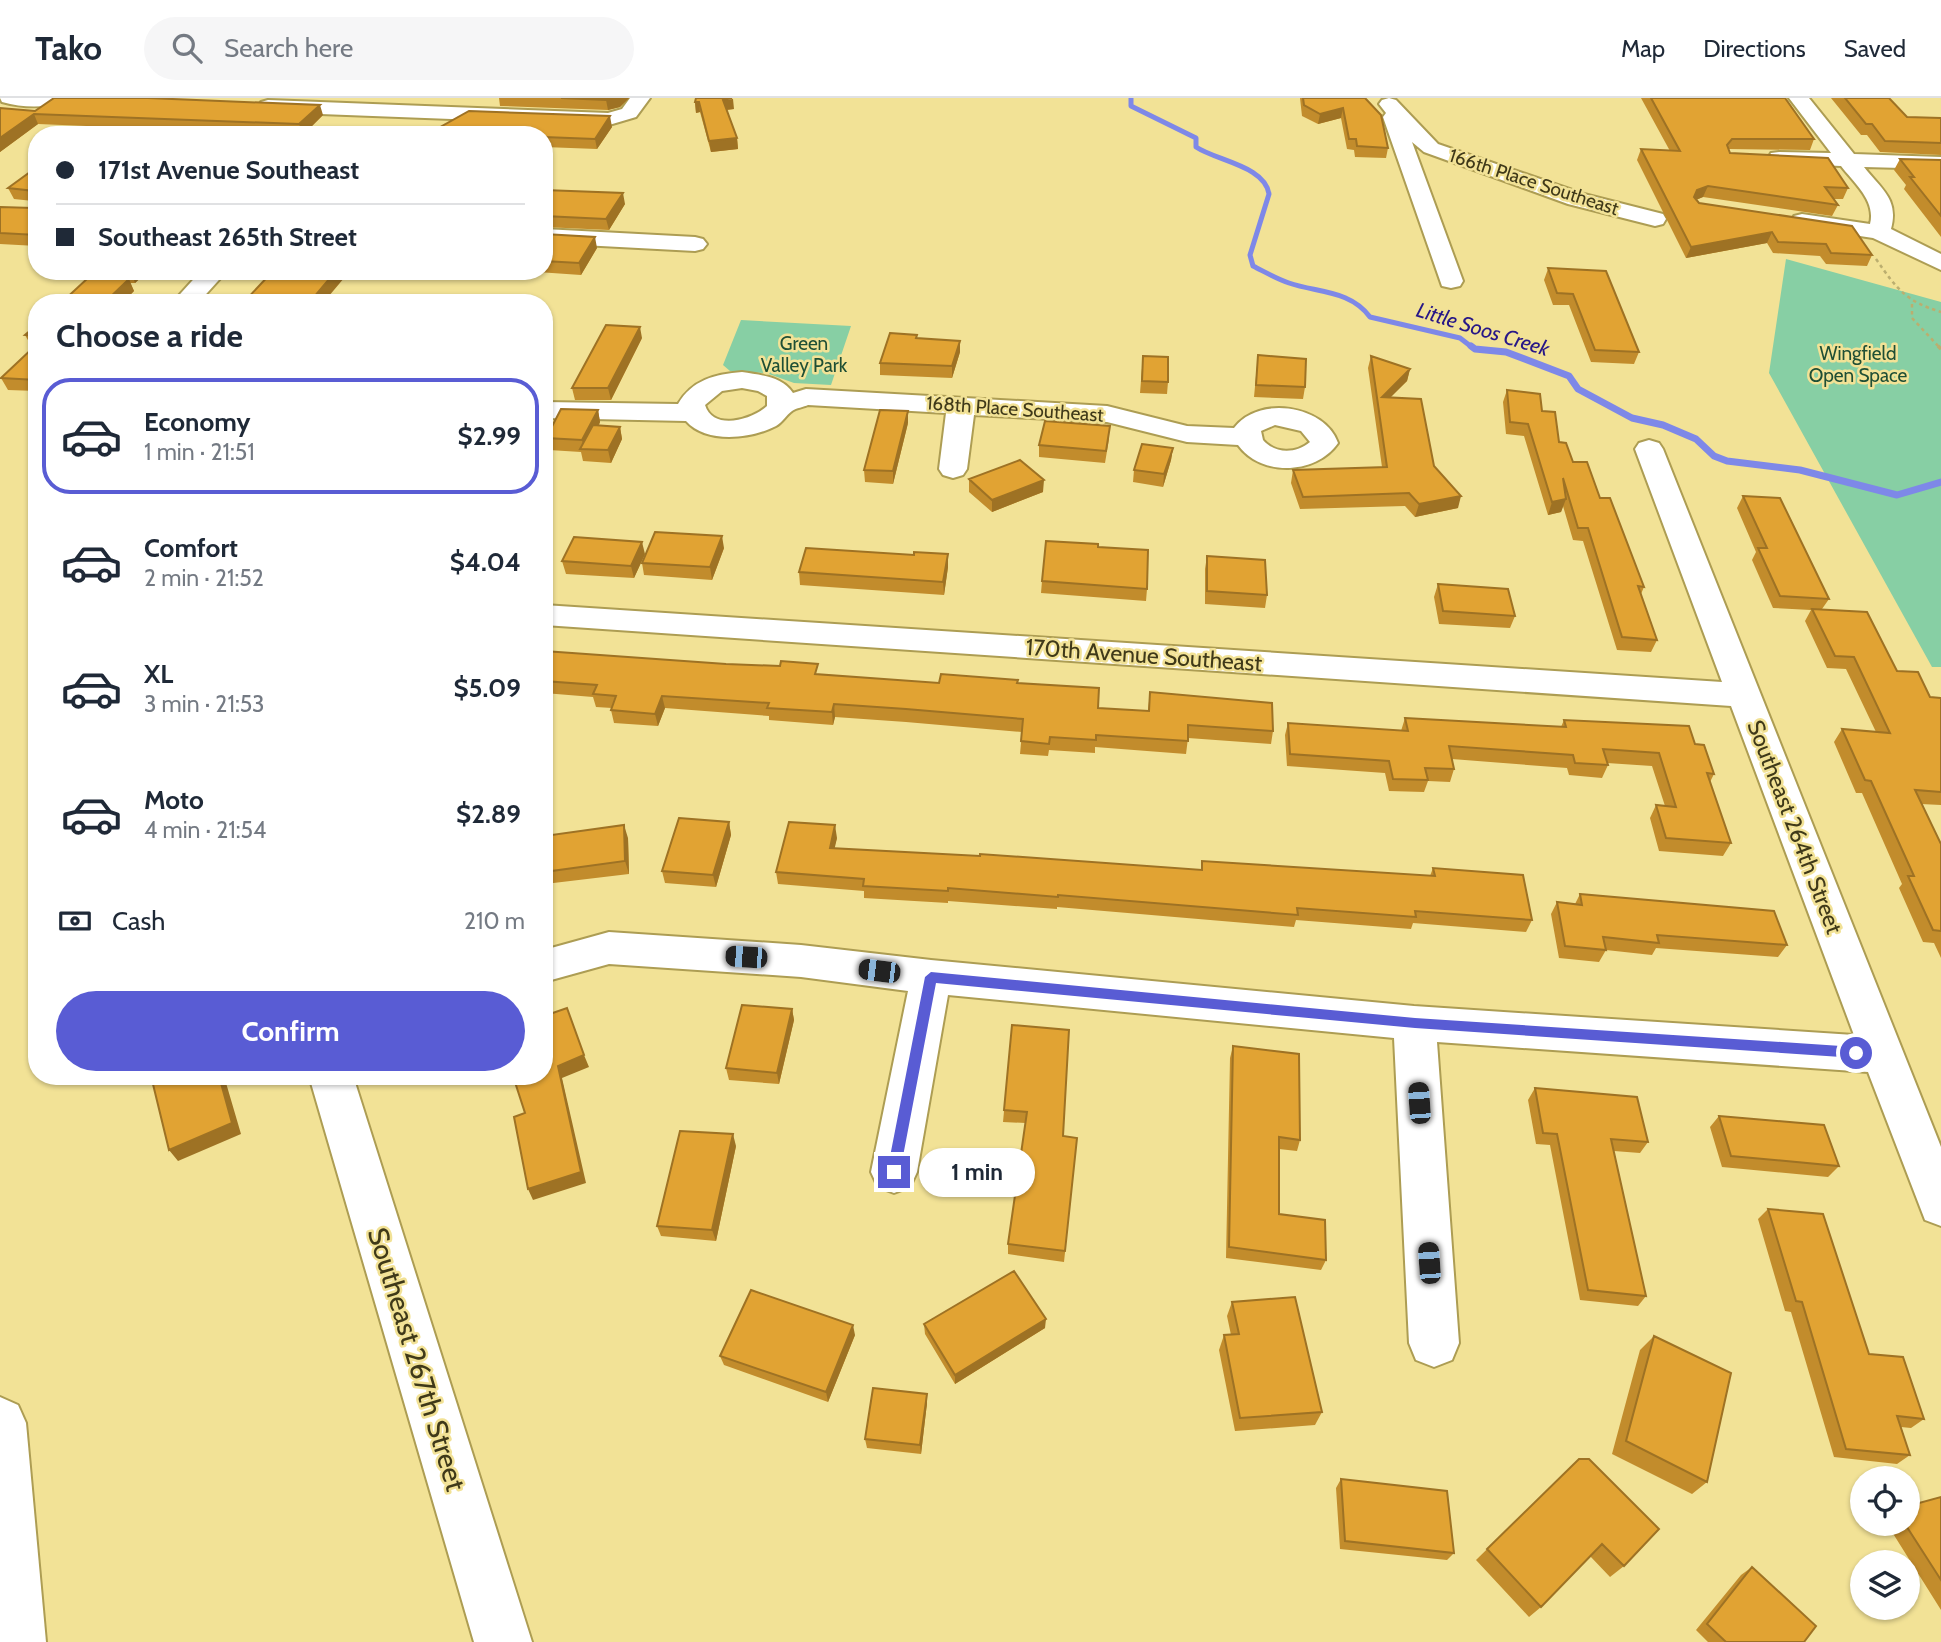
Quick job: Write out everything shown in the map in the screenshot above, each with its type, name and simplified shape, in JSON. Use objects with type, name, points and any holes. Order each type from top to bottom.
[{"type":"main road","points":[[9,98],[24,102],[58,98]]},
{"type":"main road","points":[[248,105],[375,104],[609,120],[629,113],[640,98]]},
{"type":"main road","points":[[1798,98],[1882,204],[1884,213],[1879,232]]},
{"type":"main road","points":[[1388,101],[1451,281]]},
{"type":"main road","name":"166th Place Southeast","points":[[1388,101],[1409,128],[1432,148],[1577,200],[1655,219]]},
{"type":"main road","points":[[354,126],[375,104]]},
{"type":"main road","points":[[1764,158],[1941,163]]},
{"type":"main road","points":[[1784,219],[1879,232],[1941,262]]},
{"type":"main road","points":[[553,236],[695,244]]},
{"type":"main road","points":[[193,294],[206,280]]},
{"type":"main road","points":[[692,413],[694,397],[702,390],[728,381],[768,384],[778,390],[783,405]]},
{"type":"main road","name":"168th Place Southeast","points":[[553,410],[692,413],[710,426],[740,429],[768,421],[783,405],[806,397],[1107,414],[1186,434],[1247,437]]},
{"type":"main road","points":[[953,469],[961,405]]},
{"type":"main road","name":"Southeast 264th Street","points":[[1649,449],[1941,1205]]},
{"type":"main road","name":"170th Avenue Southeast","points":[[553,616],[1744,695]]},
{"type":"main road","points":[[553,964],[609,948],[801,961],[931,977],[1415,1023],[1883,1055]]},
{"type":"main road","points":[[894,1172],[931,977]]},
{"type":"main road","points":[[1415,1023],[1434,1343]]},
{"type":"main road","name":"Southeast 267th Street","points":[[334,1085],[503,1642]]},
{"type":"main road","points":[[0,1423],[17,1642]]},
{"type":"path","points":[[1879,232],[1869,248],[1900,295],[1912,304],[1941,312]]},
{"type":"path","points":[[1912,304],[1912,318],[1941,349]]},
{"type":"green space","name":"Wingfield Open Space","points":[[1786,259],[1941,302],[1941,667],[1932,667],[1769,373]]},
{"type":"green space","name":"Green Valley Park","points":[[741,320],[851,326],[831,385],[794,383],[766,373],[730,371],[723,365]]},
{"type":"building","points":[[54,98],[148,98],[320,105],[299,124],[34,114],[0,138],[0,108],[35,111]]},
{"type":"building","points":[[561,98],[612,98],[606,100]]},
{"type":"building","points":[[696,98],[732,98],[723,100],[737,138],[709,141],[699,102],[695,102]]},
{"type":"building","points":[[1303,98],[1365,98],[1381,115],[1388,148],[1357,146],[1356,139],[1349,139],[1343,108],[1320,114],[1304,105]]},
{"type":"building","points":[[1651,98],[1785,98],[1814,139],[1732,139],[1727,145],[1730,153],[1828,158],[1848,188],[1825,187],[1838,205],[1708,186],[1697,190],[1694,197],[1699,203],[1852,226],[1872,255],[1831,253],[1826,244],[1778,242],[1772,232],[1691,247],[1641,149],[1680,151]]},
{"type":"building","points":[[1845,98],[1889,98],[1907,117],[1941,118],[1941,143],[1885,141],[1872,124],[1866,124]]},
{"type":"building","points":[[469,111],[610,116],[595,139],[553,137],[553,126],[442,126]]},
{"type":"building","points":[[1900,159],[1941,160],[1941,216],[1910,177],[1914,177]]},
{"type":"building","points":[[28,174],[28,190],[8,188]]},
{"type":"building","points":[[553,190],[623,193],[606,219],[553,216]]},
{"type":"building","points":[[0,207],[28,208],[28,235],[0,233]]},
{"type":"building","points":[[553,235],[595,237],[579,263],[553,262]]},
{"type":"building","points":[[1548,268],[1606,271],[1639,352],[1595,350],[1573,294],[1557,293]]},
{"type":"building","points":[[86,280],[128,280],[113,294],[71,294]]},
{"type":"building","points":[[265,280],[328,280],[317,294],[251,294]]},
{"type":"building","points":[[606,325],[640,327],[608,388],[572,388]]},
{"type":"building","points":[[890,333],[960,341],[952,366],[880,363]]},
{"type":"building","points":[[28,352],[28,380],[1,378]]},
{"type":"building","points":[[1258,355],[1306,359],[1305,387],[1256,385]]},
{"type":"building","points":[[1143,356],[1168,357],[1168,382],[1142,381]]},
{"type":"building","points":[[1371,356],[1410,369],[1382,397],[1421,399],[1434,466],[1461,496],[1419,504],[1409,493],[1303,497],[1293,470],[1387,467]]},
{"type":"building","points":[[1507,390],[1540,394],[1542,411],[1555,412],[1559,442],[1566,443],[1573,462],[1587,462],[1600,498],[1610,498],[1644,587],[1638,586],[1657,640],[1622,637],[1588,528],[1578,528],[1563,478],[1566,499],[1552,502],[1528,424],[1510,422]]},
{"type":"building","points":[[561,409],[598,410],[582,440],[553,438],[553,424]]},
{"type":"building","points":[[880,410],[908,411],[893,471],[864,470]]},
{"type":"building","points":[[1045,421],[1110,426],[1106,451],[1039,445]]},
{"type":"building","points":[[593,425],[620,427],[608,450],[580,449]]},
{"type":"building","points":[[1142,444],[1173,448],[1164,474],[1134,470]]},
{"type":"building","points":[[1020,460],[1044,480],[992,500],[969,479]]},
{"type":"building","points":[[1743,496],[1780,498],[1829,599],[1780,596],[1758,548],[1767,548]]},
{"type":"building","points":[[655,532],[722,536],[710,567],[642,563]]},
{"type":"building","points":[[574,537],[642,542],[631,566],[562,561]]},
{"type":"building","points":[[1046,541],[1148,550],[1147,589],[1042,581]]},
{"type":"building","points":[[806,548],[914,555],[914,552],[948,554],[943,582],[799,572]]},
{"type":"building","points":[[1207,556],[1265,560],[1267,595],[1207,591]]},
{"type":"building","points":[[1438,584],[1508,589],[1515,616],[1443,611]]},
{"type":"building","points":[[1812,609],[1867,612],[1897,671],[1918,672],[1930,697],[1941,698],[1941,792],[1915,790],[1941,844],[1941,931],[1933,930],[1908,876],[1914,876],[1871,781],[1865,780],[1842,729],[1890,733],[1854,657],[1835,656]]},
{"type":"building","points":[[553,652],[726,664],[780,666],[781,661],[818,664],[815,674],[939,683],[941,674],[1018,680],[1017,683],[1099,688],[1098,708],[1149,711],[1150,692],[1272,703],[1273,731],[1188,725],[1188,741],[1096,735],[1096,740],[1050,737],[1049,744],[1021,741],[1023,719],[906,709],[834,704],[832,712],[767,708],[769,703],[662,696],[655,714],[611,710],[616,696],[593,694],[597,685],[553,682]]},
{"type":"building","points":[[1405,718],[1566,727],[1564,720],[1689,726],[1695,744],[1704,745],[1714,774],[1707,773],[1731,843],[1666,838],[1656,805],[1676,807],[1659,753],[1603,749],[1608,765],[1575,763],[1573,755],[1449,746],[1454,769],[1425,768],[1428,780],[1393,779],[1389,761],[1290,754],[1288,723],[1408,731]]},
{"type":"building","points":[[679,818],[729,822],[713,875],[662,871]]},
{"type":"building","points":[[789,822],[835,825],[830,848],[980,854],[1202,870],[1202,861],[1435,876],[1433,868],[1523,875],[1532,920],[1415,911],[1416,917],[1297,908],[1298,915],[1058,895],[863,886],[864,879],[776,872]]},
{"type":"building","points":[[624,825],[625,861],[553,871],[553,835]]},
{"type":"building","points":[[1580,894],[1774,911],[1787,945],[1657,935],[1659,943],[1603,937],[1606,950],[1565,946],[1557,902],[1582,905]]},
{"type":"building","points":[[742,1005],[792,1009],[777,1073],[726,1068]]},
{"type":"building","points":[[567,1008],[584,1055],[558,1066],[581,1172],[528,1189],[514,1117],[525,1113],[516,1085],[553,1085],[553,1013]]},
{"type":"building","points":[[1012,1025],[1069,1030],[1063,1136],[1077,1138],[1065,1251],[1008,1244],[1027,1112],[1004,1110]]},
{"type":"building","points":[[1233,1046],[1299,1054],[1300,1140],[1279,1137],[1279,1214],[1325,1220],[1326,1260],[1229,1247]]},
{"type":"building","points":[[153,1085],[221,1085],[232,1123],[169,1150]]},
{"type":"building","points":[[1535,1088],[1637,1097],[1648,1142],[1611,1139],[1646,1296],[1588,1290],[1557,1134],[1543,1133]]},
{"type":"building","points":[[1719,1116],[1824,1125],[1839,1166],[1731,1156]]},
{"type":"building","points":[[680,1131],[733,1134],[712,1230],[657,1226]]},
{"type":"building","points":[[1768,1209],[1823,1214],[1869,1354],[1903,1357],[1924,1419],[1897,1416],[1910,1455],[1846,1449],[1802,1302],[1796,1301]]},
{"type":"building","points":[[1014,1271],[1046,1319],[955,1375],[924,1324]]},
{"type":"building","points":[[751,1290],[853,1325],[826,1392],[720,1356]]},
{"type":"building","points":[[1295,1297],[1322,1412],[1240,1418],[1224,1335],[1239,1334],[1232,1302]]},
{"type":"building","points":[[1654,1336],[1731,1373],[1707,1482],[1626,1441]]},
{"type":"building","points":[[873,1388],[927,1394],[920,1445],[865,1439]]},
{"type":"building","points":[[1579,1459],[1589,1459],[1659,1529],[1624,1566],[1602,1544],[1541,1607],[1487,1549]]},
{"type":"building","points":[[1341,1479],[1447,1491],[1454,1553],[1345,1541]]},
{"type":"building","points":[[1941,1497],[1941,1580],[1913,1536],[1920,1536],[1920,1503]]},
{"type":"building","points":[[1752,1567],[1816,1626],[1804,1642],[1726,1642],[1707,1624]]},
{"type":"waterway","name":"Little Soos Creek","points":[[1131,98],[1131,106],[1196,138],[1196,147],[1239,165],[1259,177],[1266,185],[1269,194],[1250,255],[1253,266],[1289,283],[1343,297],[1362,308],[1370,317],[1460,338],[1473,348]]},
{"type":"waterway","name":"Little Soos Creek","points":[[1471,346],[1475,349],[1506,352],[1569,376],[1578,389],[1632,418],[1663,425],[1696,439],[1714,456],[1727,461],[1800,470],[1897,495],[1941,482]]},
{"type":"route","points":[[894,1172],[931,977],[1415,1023],[1856,1053]]}]
